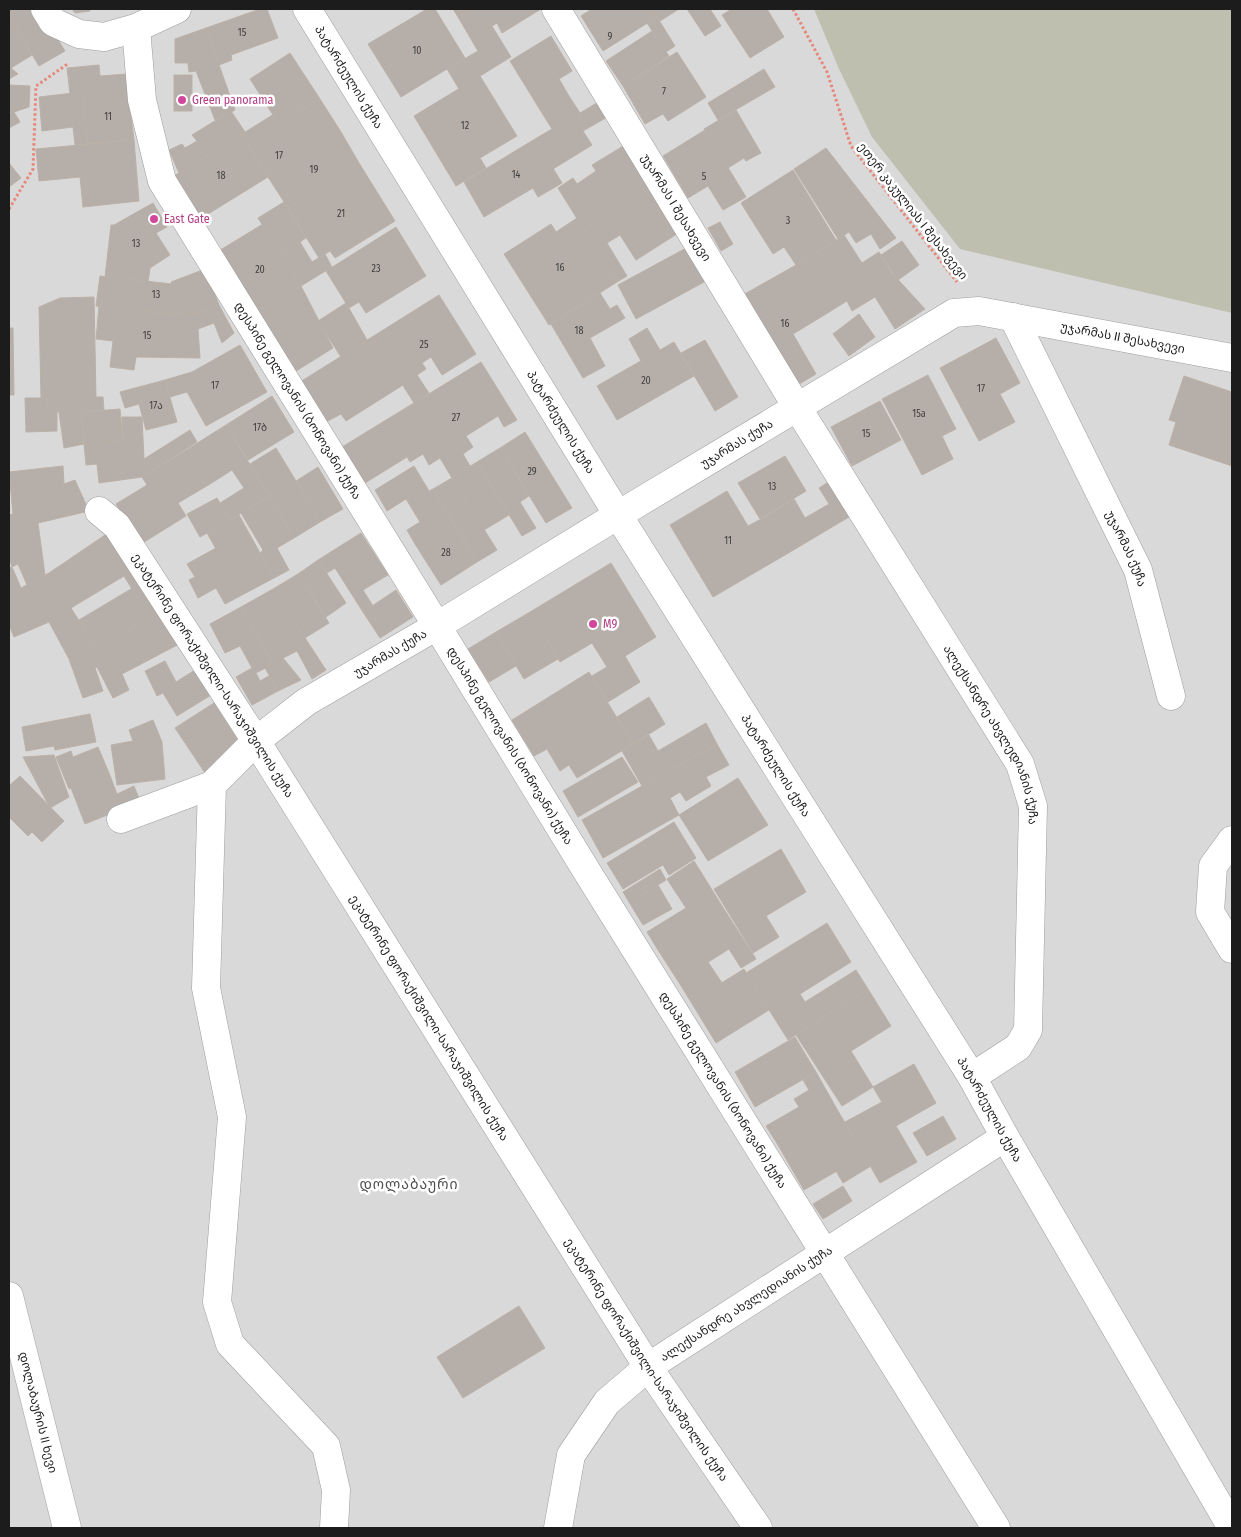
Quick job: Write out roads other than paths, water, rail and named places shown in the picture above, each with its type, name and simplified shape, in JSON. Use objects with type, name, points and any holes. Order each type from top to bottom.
[{"type":"street","points":[[45,9],[53,22],[79,34],[104,37],[136,28],[177,9]]},
{"type":"street","name":"პატარძეულის ქუჩა","points":[[308,9],[618,515],[972,1077],[1005,1138],[1232,1528]]},
{"type":"street","name":"უჯარმას I შესახვევი","points":[[556,9],[797,407]]},
{"type":"street","name":"დესპინე გელოვანის (ბონოვანი) ქუჩა","points":[[136,28],[142,100],[162,182],[586,870],[996,1528]]},
{"type":"street","name":"უჯარმას ქუჩა","points":[[121,819],[212,785],[256,741],[306,702],[437,626],[954,313],[979,311],[1012,317],[1138,570],[1171,696]]},
{"type":"street","name":"უჯარმას II შესახვევი","points":[[1012,317],[1232,358]]},
{"type":"street","name":"ალექსანდრე ახვლედიანის ქუჩა","points":[[797,407],[1020,764],[1033,806],[1028,1030],[1018,1047],[972,1077]]},
{"type":"street","name":"ეკატერინე ფორაქიშვილი-სარაჯიშვილის ქუჩა","points":[[99,512],[117,526],[256,741],[648,1367],[758,1528]]},
{"type":"street","points":[[212,785],[206,988],[232,1117],[218,1302],[230,1344],[326,1446],[336,1490],[334,1528]]},
{"type":"street","points":[[1232,840],[1213,866],[1210,912],[1232,949]]},
{"type":"street","name":"ალექსანდრე ახვლედიანის ქუჩა","points":[[558,1528],[571,1455],[607,1402],[648,1367],[1005,1138]]},
{"type":"street","name":"დოლაბაურის II ხევი","points":[[9,1296],[67,1528]]},
{"type":"place","name":"Green panorama","points":[[182,100]]},
{"type":"place","name":"East Gate","points":[[154,219]]},
{"type":"place","name":"M9","points":[[593,624]]},
{"type":"district","name":"დოლაბაური","points":[[409,1184]]}]
